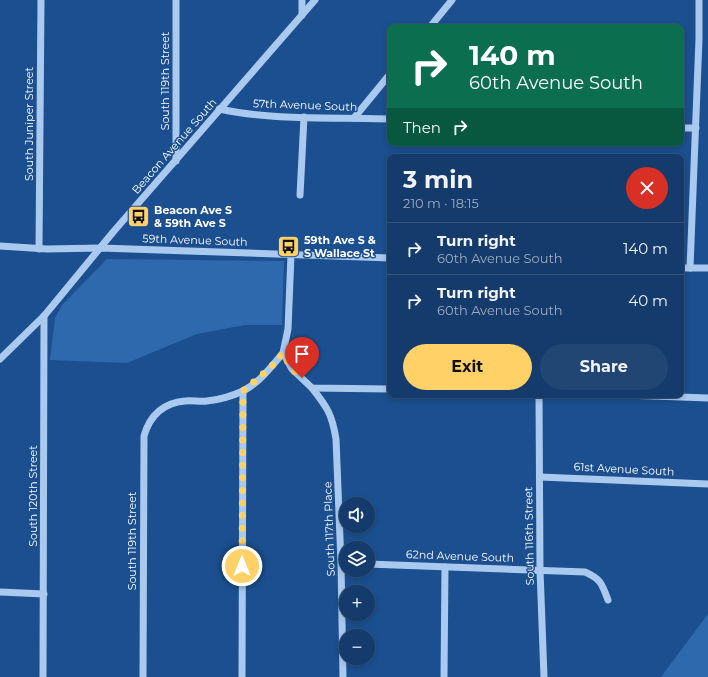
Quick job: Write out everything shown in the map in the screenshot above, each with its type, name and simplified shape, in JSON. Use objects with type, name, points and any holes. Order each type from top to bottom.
[{"type":"street","name":"South Juniper Street","points":[[39,249],[41,0]]},
{"type":"street","name":"South 119th Street","points":[[176,0],[176,161]]},
{"type":"street","points":[[302,0],[302,15]]},
{"type":"street","name":"Beacon Avenue South","points":[[0,359],[44,316],[219,110],[315,0]]},
{"type":"street","points":[[432,24],[452,0]]},
{"type":"street","points":[[690,268],[700,11],[699,0]]},
{"type":"street","points":[[354,118],[387,78]]},
{"type":"street","name":"57th Avenue South","points":[[219,110],[243,114],[387,119]]},
{"type":"street","points":[[300,195],[304,117]]},
{"type":"street","points":[[684,128],[696,128]]},
{"type":"street","name":"59th Avenue South","points":[[0,246],[39,249],[101,248],[387,258]]},
{"type":"street","points":[[242,677],[243,391],[269,369],[283,353],[288,329],[291,254]]},
{"type":"street","points":[[684,268],[708,268]]},
{"type":"street","name":"South 120th Street","points":[[43,677],[44,316]]},
{"type":"street","name":"South 117th Place","points":[[283,353],[292,369],[312,388],[326,406],[334,422],[343,541]]},
{"type":"street","points":[[312,388],[387,389]]},
{"type":"street","name":"South 119th Street","points":[[143,677],[144,436],[147,426],[159,410],[170,404],[185,401],[217,400],[243,391]]},
{"type":"street","points":[[684,397],[708,398]]},
{"type":"street","name":"South 116th Street","points":[[539,398],[540,570],[544,677]]},
{"type":"street","name":"61st Avenue South","points":[[540,477],[708,484]]},
{"type":"street","name":"62nd Avenue South","points":[[375,564],[585,572],[595,576],[602,585],[608,600]]},
{"type":"street","points":[[444,677],[445,567]]},
{"type":"street","name":"South 117th Place","points":[[343,677],[344,577]]},
{"type":"street","points":[[0,592],[44,594]]},
{"type":"shaded area","points":[[107,259],[284,261],[282,325],[245,325],[197,334],[127,363],[50,360],[55,318],[62,305]]},
{"type":"shaded area","points":[[708,614],[708,677],[661,677]]},
{"type":"place","name":"Beacon Ave S & 59th Ave S","points":[[138,216]]},
{"type":"place","name":"59th Ave S & S Wallace St","points":[[288,246]]},
{"type":"route","points":[[242,566],[243,391],[269,369],[283,353],[292,369],[302,378]]}]
